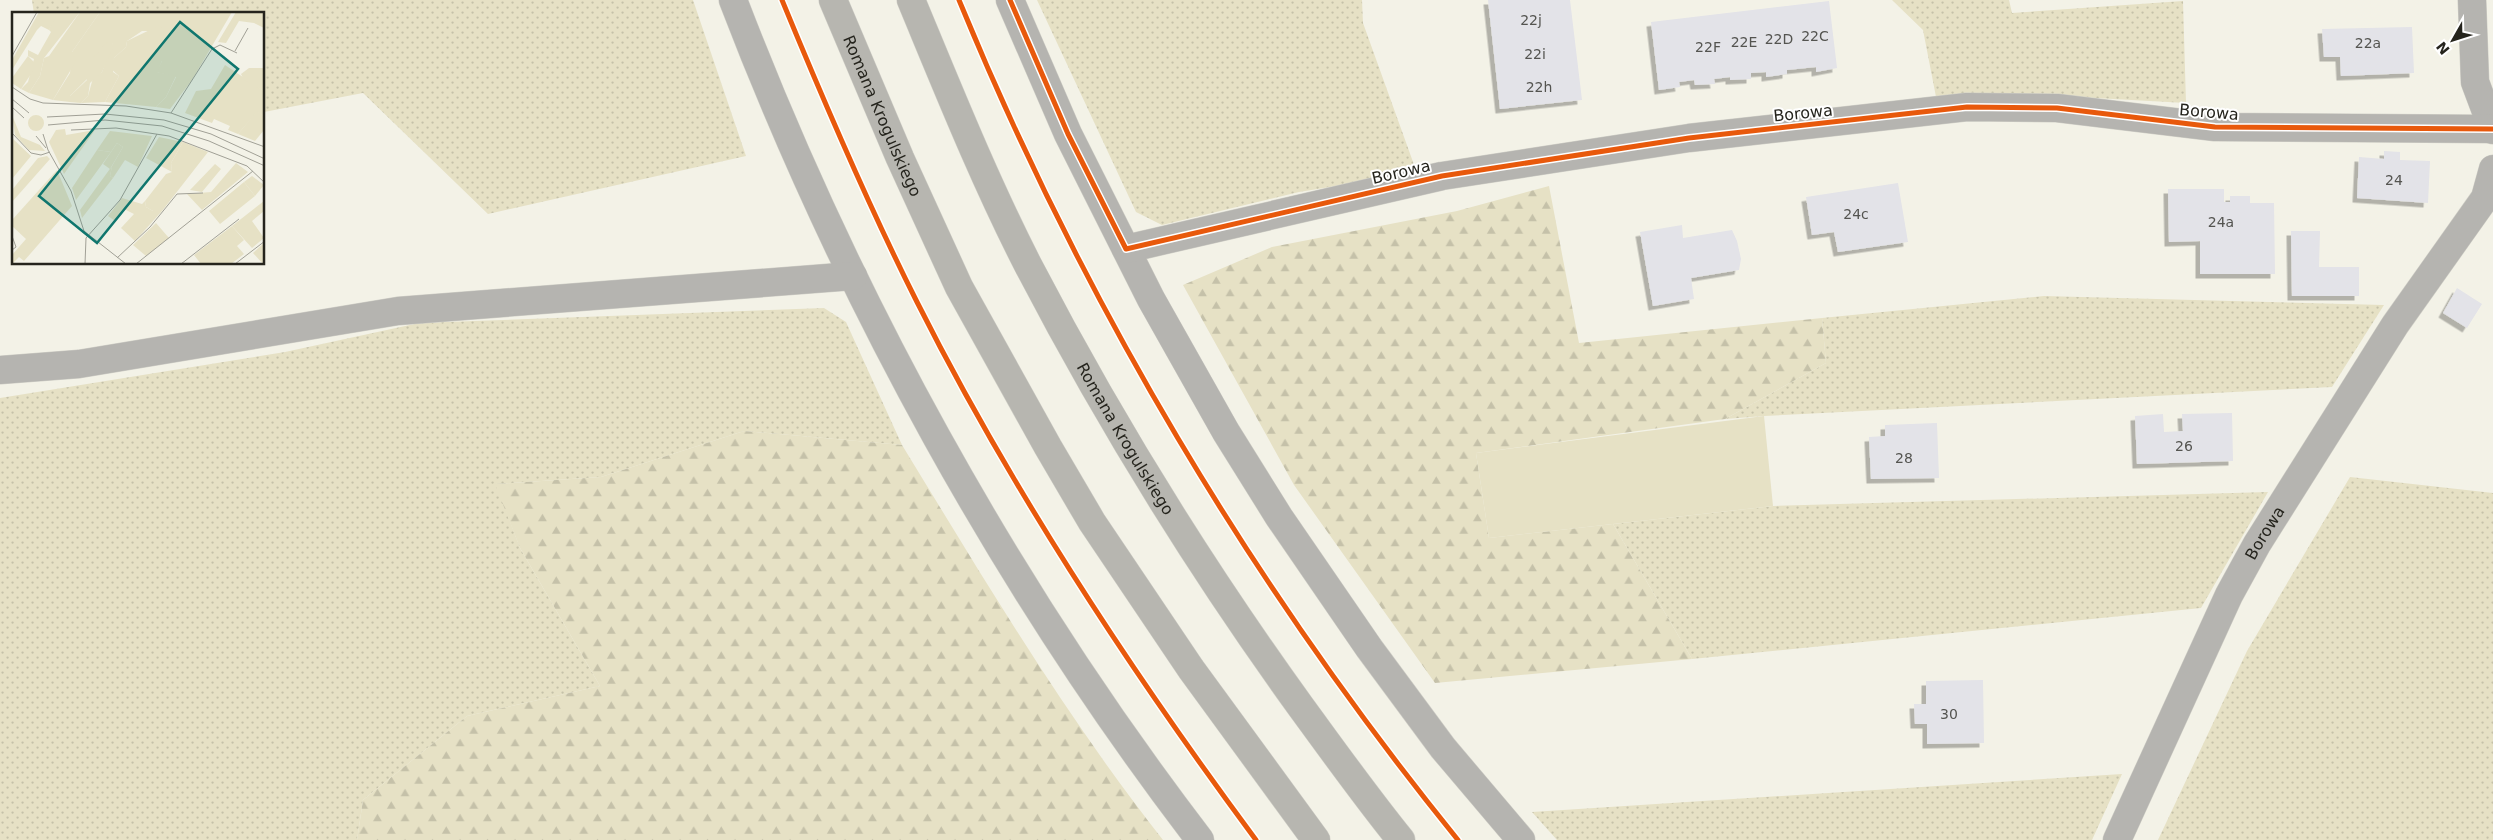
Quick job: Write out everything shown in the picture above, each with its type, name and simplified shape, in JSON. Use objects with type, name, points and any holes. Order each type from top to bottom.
[{"type":"main road","name":"Romana Krogulskiego","points":[[833,0],[900,158],[959,287],[1048,447],[1092,522],[1191,669],[1316,840]]},
{"type":"main road","name":"Romana Krogulskiego","points":[[911,0],[963,125],[1028,264],[1152,486],[1245,630],[1370,802],[1401,840]]},
{"type":"street","points":[[733,0],[778,114],[853,276],[959,476],[1046,620],[1112,719],[1200,840]]},
{"type":"street","points":[[1010,0],[1068,134],[1151,299],[1226,432],[1279,517],[1369,648],[1437,740],[1521,840]]},
{"type":"street","name":"Borowa","points":[[1126,249],[1442,176],[1689,138],[1968,108],[2057,108],[2215,127],[2493,129],[2475,82],[2472,0]]},
{"type":"street","name":"Borowa","points":[[2118,840],[2229,595],[2257,544],[2395,325],[2485,198],[2493,169]]},
{"type":"street","points":[[0,370],[79,364],[398,311],[853,276]]},
{"type":"green space","points":[[32,0],[693,0],[746,156],[488,214],[363,93],[265,112],[265,12],[34,12]]},
{"type":"green space","points":[[1037,0],[1362,0],[1363,23],[1417,173],[1299,192],[1162,225],[1136,212]]},
{"type":"green space","points":[[1892,0],[2009,0],[2012,13],[2183,1],[2186,103],[2021,94],[1937,102],[1923,30]]},
{"type":"green space","points":[[1549,186],[1579,343],[1822,318],[1826,363],[1725,419],[1476,453],[1489,538],[1613,524],[1692,659],[1435,683],[1294,485],[1183,285],[1272,247],[1457,211]]},
{"type":"green space","points":[[2044,296],[2384,305],[2332,387],[1725,419],[1826,363],[1822,318]]},
{"type":"green space","points":[[824,308],[846,322],[902,445],[744,431],[601,477],[496,484],[520,548],[600,686],[467,716],[363,800],[357,840],[0,840],[0,398],[285,352],[419,323]]},
{"type":"green space","points":[[1764,416],[1773,506],[1489,538],[1476,453]]},
{"type":"green space","points":[[744,431],[902,445],[1059,696],[1092,745],[1163,840],[357,840],[363,800],[467,716],[600,686],[520,548],[495,484],[601,477]]},
{"type":"green space","points":[[2350,477],[2493,493],[2493,840],[2158,840],[2247,651]]},
{"type":"green space","points":[[2268,492],[2201,608],[1692,659],[1613,524],[1773,506]]},
{"type":"green space","points":[[2122,774],[2092,840],[1557,840],[1532,812]]},
{"type":"building","points":[[1488,0],[1570,0],[1582,100],[1500,109]]},
{"type":"building","points":[[1829,1],[1837,68],[1816,72],[1816,67],[1787,70],[1787,74],[1766,77],[1766,72],[1751,73],[1751,79],[1730,80],[1730,77],[1714,79],[1715,84],[1695,85],[1694,80],[1679,82],[1680,87],[1659,90],[1651,22]]},
{"type":"building","points":[[2412,27],[2414,73],[2341,76],[2340,57],[2324,57],[2322,29]]},
{"type":"building","points":[[2384,151],[2400,152],[2400,160],[2430,161],[2428,203],[2357,198],[2359,157],[2384,159]]},
{"type":"building","points":[[1898,183],[1908,242],[1838,252],[1834,232],[1812,235],[1806,197]]},
{"type":"building","points":[[2168,189],[2224,189],[2224,202],[2230,202],[2230,196],[2250,196],[2250,203],[2274,203],[2275,274],[2200,274],[2200,241],[2169,242]]},
{"type":"building","points":[[1682,225],[1683,238],[1732,230],[1737,241],[1741,259],[1739,270],[1691,278],[1694,299],[1653,306],[1640,232]]},
{"type":"building","points":[[2291,231],[2320,231],[2319,267],[2359,267],[2359,296],[2292,296]]},
{"type":"building","points":[[2457,288],[2482,304],[2467,328],[2443,313]]},
{"type":"building","points":[[2232,413],[2233,461],[2137,464],[2135,416],[2163,414],[2164,432],[2183,431],[2182,414]]},
{"type":"building","points":[[1937,423],[1939,478],[1871,479],[1869,437],[1885,436],[1885,425]]},
{"type":"building","points":[[1983,680],[1984,743],[1927,744],[1927,724],[1915,724],[1914,704],[1926,704],[1926,681]]},
{"type":"cycle path","points":[[782,0],[863,190],[917,302],[992,442],[1118,645],[1256,840]]},
{"type":"cycle path","points":[[959,0],[1008,112],[1060,223],[1117,332],[1178,438],[1242,542],[1311,644],[1382,743],[1458,840]]},
{"type":"cycle path","points":[[1010,0],[1068,134],[1126,249],[1442,176],[1689,138],[1967,107],[2057,108],[2215,127],[2493,129]]}]
